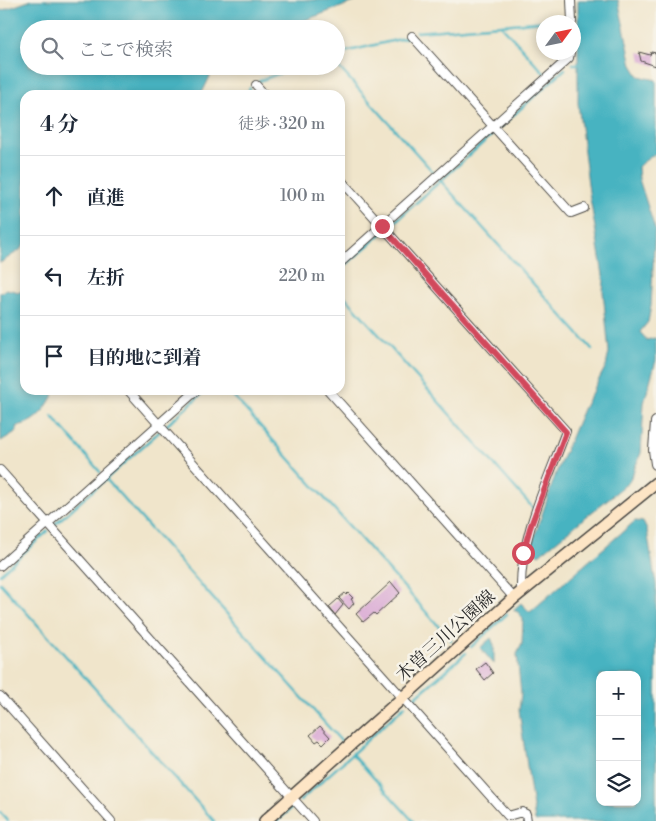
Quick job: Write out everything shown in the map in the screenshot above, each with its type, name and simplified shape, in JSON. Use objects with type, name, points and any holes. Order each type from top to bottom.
[{"type":"main road","name":"木曽三川公園線","points":[[264,821],[518,596],[656,483]]},
{"type":"street","points":[[570,0],[571,15]]},
{"type":"street","points":[[412,36],[571,213],[584,208]]},
{"type":"street","points":[[345,259],[567,60]]},
{"type":"street","points":[[256,85],[260,90]]},
{"type":"street","points":[[345,185],[566,432],[530,528],[523,553],[518,596]]},
{"type":"street","points":[[132,395],[508,816],[522,812],[526,814],[527,821]]},
{"type":"street","points":[[0,566],[191,395]]},
{"type":"street","points":[[333,395],[518,596]]},
{"type":"street","points":[[656,422],[654,450],[656,464]]},
{"type":"street","points":[[0,470],[314,821]]},
{"type":"street","points":[[0,696],[112,821]]},
{"type":"water","points":[[32,0],[360,0],[306,20],[20,20],[20,75],[211,75],[203,90],[20,90],[20,250],[0,263],[0,11]]},
{"type":"water","points":[[578,0],[618,0],[632,65],[639,76],[656,80],[656,153],[638,167],[639,179],[655,229],[651,306],[648,322],[640,332],[647,340],[656,339],[656,360],[644,403],[641,453],[629,482],[539,555],[534,552],[532,544],[556,473],[583,409],[606,366],[609,352],[603,291],[604,281],[589,192],[578,103],[578,60],[581,60],[581,15],[578,15]]},
{"type":"water","points":[[6,289],[20,292],[20,395],[53,395],[44,410],[32,420],[16,427],[17,431],[1,441],[0,293]]},
{"type":"water","points":[[635,521],[643,522],[647,530],[656,585],[656,821],[535,821],[519,710],[521,694],[517,654],[522,644],[523,619],[518,612],[513,610],[521,603],[530,612]]},
{"type":"water","points":[[491,638],[494,645],[494,664],[480,648]]},
{"type":"building","points":[[639,52],[650,55],[651,52],[656,53],[656,66],[641,61]]},
{"type":"building","points":[[391,582],[400,593],[376,615],[374,613],[363,622],[356,614]]},
{"type":"building","points":[[345,593],[346,595],[348,593],[353,598],[351,599],[354,603],[349,609],[339,598]]},
{"type":"building","points":[[338,599],[343,605],[335,615],[329,607]]},
{"type":"building","points":[[485,662],[493,673],[485,680],[476,669]]},
{"type":"building","points":[[320,726],[330,737],[323,744],[319,740],[316,742],[310,735]]},
{"type":"waterway","points":[[501,25],[536,22]]},
{"type":"waterway","points":[[417,32],[501,25],[545,74]]},
{"type":"waterway","points":[[345,52],[409,37]]},
{"type":"waterway","points":[[573,64],[578,64]]},
{"type":"waterway","points":[[499,128],[565,69]]},
{"type":"waterway","points":[[345,74],[434,173]]},
{"type":"waterway","points":[[259,81],[275,75]]},
{"type":"waterway","points":[[388,228],[494,133]]},
{"type":"waterway","points":[[439,179],[592,349]]},
{"type":"waterway","points":[[345,266],[382,233]]},
{"type":"waterway","points":[[345,297],[533,508]]},
{"type":"waterway","points":[[166,426],[200,395]]},
{"type":"waterway","points":[[232,395],[451,640]]},
{"type":"waterway","points":[[52,416],[100,472]]},
{"type":"waterway","points":[[54,525],[159,432]]},
{"type":"waterway","points":[[105,478],[341,741]]},
{"type":"waterway","points":[[0,574],[48,531]]},
{"type":"waterway","points":[[0,583],[214,821]]},
{"type":"waterway","points":[[471,647],[507,614]]},
{"type":"waterway","points":[[411,701],[466,653]]},
{"type":"waterway","points":[[300,801],[405,706]]},
{"type":"waterway","points":[[352,754],[413,821]]},
{"type":"waterway","points":[[277,821],[294,806]]},
{"type":"waterway","points":[[0,812],[8,821]]},
{"type":"route","points":[[382,226],[566,432],[530,528],[523,553]]}]
